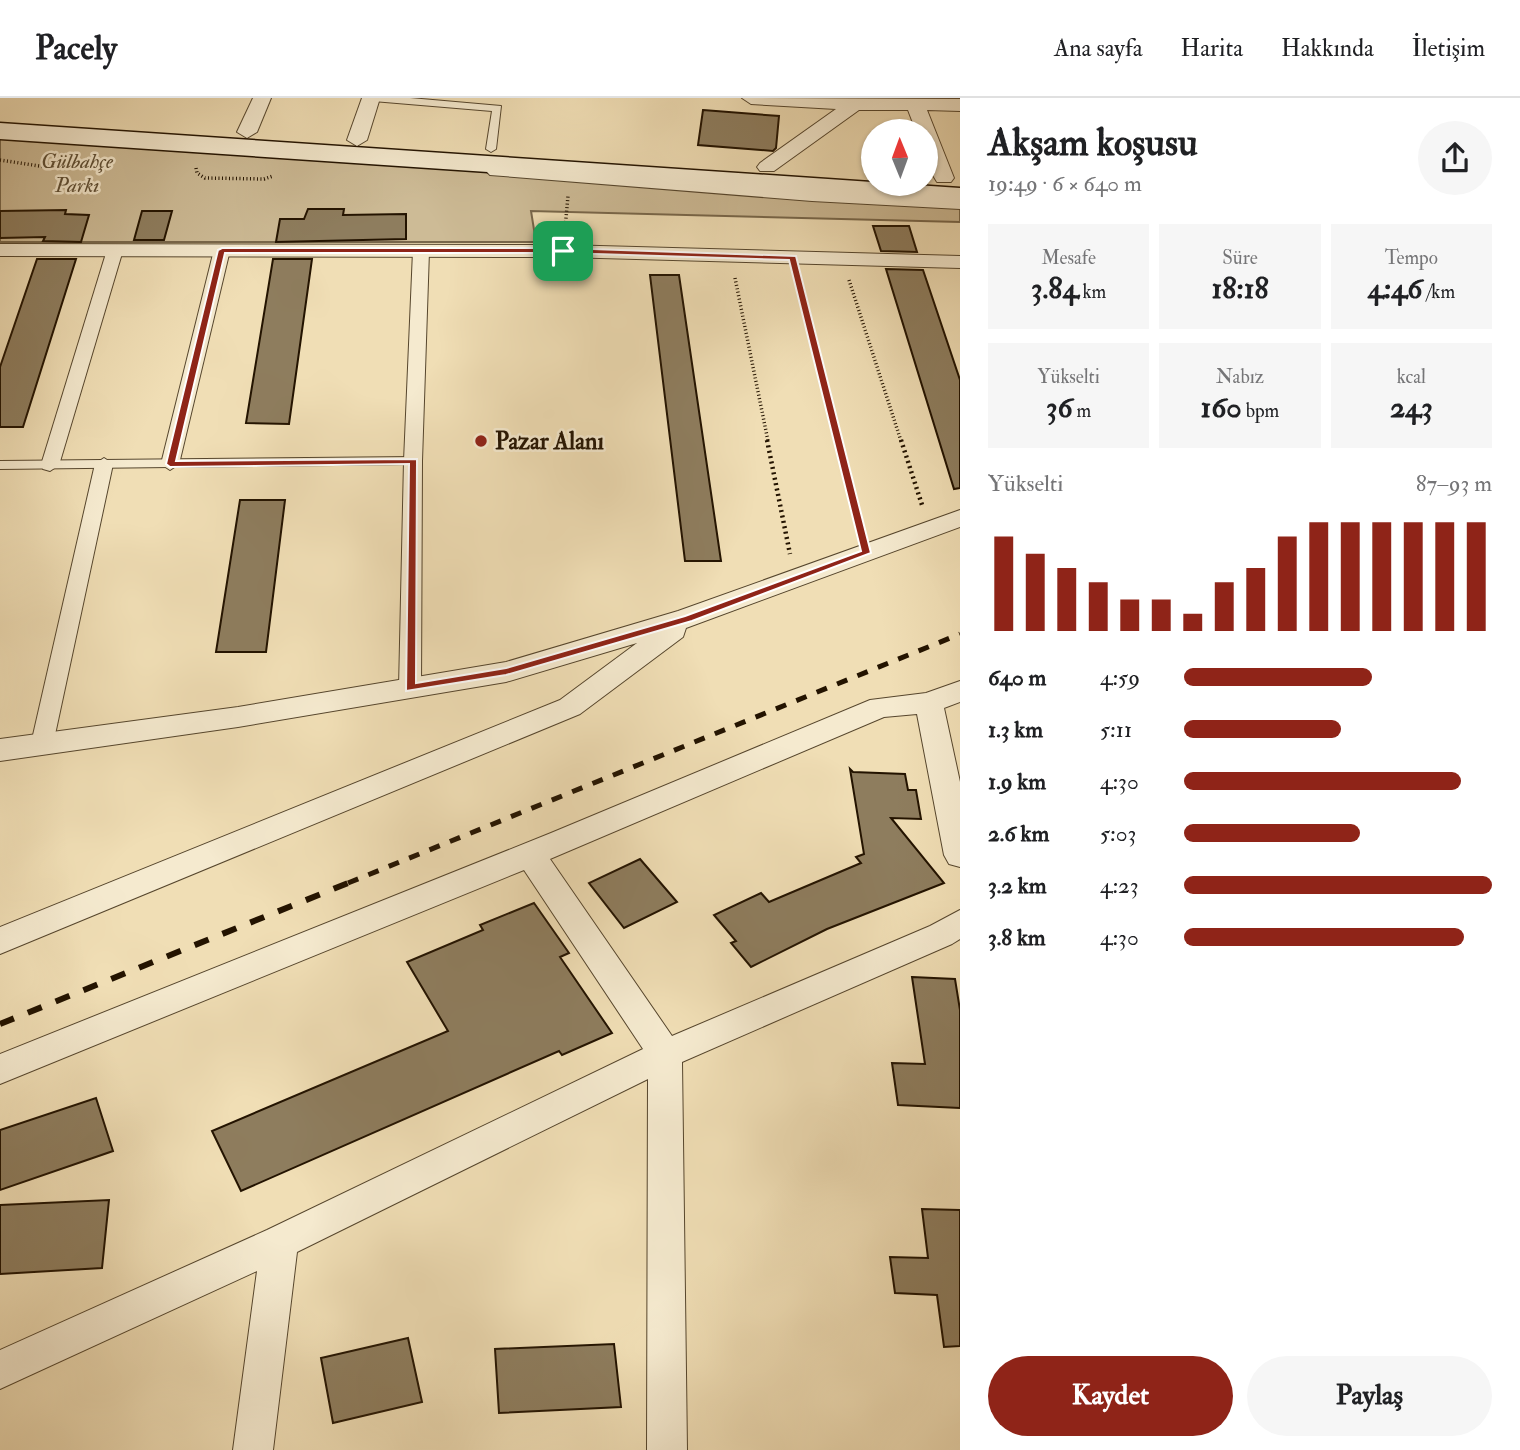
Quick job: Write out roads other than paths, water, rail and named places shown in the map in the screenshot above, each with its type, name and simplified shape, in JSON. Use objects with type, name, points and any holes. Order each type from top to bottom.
[{"type":"main road","points":[[0,116],[861,172]]},
{"type":"main road","points":[[0,132],[948,182]]},
{"type":"street","points":[[247,132],[262,98]]},
{"type":"street","points":[[357,140],[372,98]]},
{"type":"street","points":[[751,98],[855,104],[914,102],[960,105]]},
{"type":"street","points":[[914,102],[948,182]]},
{"type":"street","points":[[767,167],[855,104]]},
{"type":"street","points":[[0,132],[785,195],[960,204]]},
{"type":"street","points":[[0,250],[563,251],[960,262]]},
{"type":"street","points":[[50,465],[115,250]]},
{"type":"street","points":[[170,464],[222,250]]},
{"type":"street","points":[[410,688],[413,461],[421,251]]},
{"type":"street","points":[[42,744],[104,464]]},
{"type":"street","points":[[0,750],[238,717],[506,672],[688,618],[960,518]]},
{"type":"street","points":[[0,941],[570,707],[688,618]]},
{"type":"street","points":[[0,1069],[530,854],[880,707],[929,703],[960,691]]},
{"type":"street","points":[[929,703],[960,855]]},
{"type":"street","points":[[530,854],[665,1054],[667,1450]]},
{"type":"street","points":[[0,1370],[280,1242],[665,1054],[941,935],[960,923]]},
{"type":"street","points":[[253,1450],[280,1242]]},
{"type":"lane","points":[[372,98],[496,108],[491,149]]},
{"type":"lane","points":[[0,465],[413,461]]},
{"type":"railway","points":[[348,883],[960,634]]},
{"type":"railway","points":[[0,1024],[353,881]]},
{"type":"place","name":"Pazar Alanı","points":[[481,441]]},
{"type":"park label","name":"Gülbahçe Parkı","points":[[77,173]]}]
